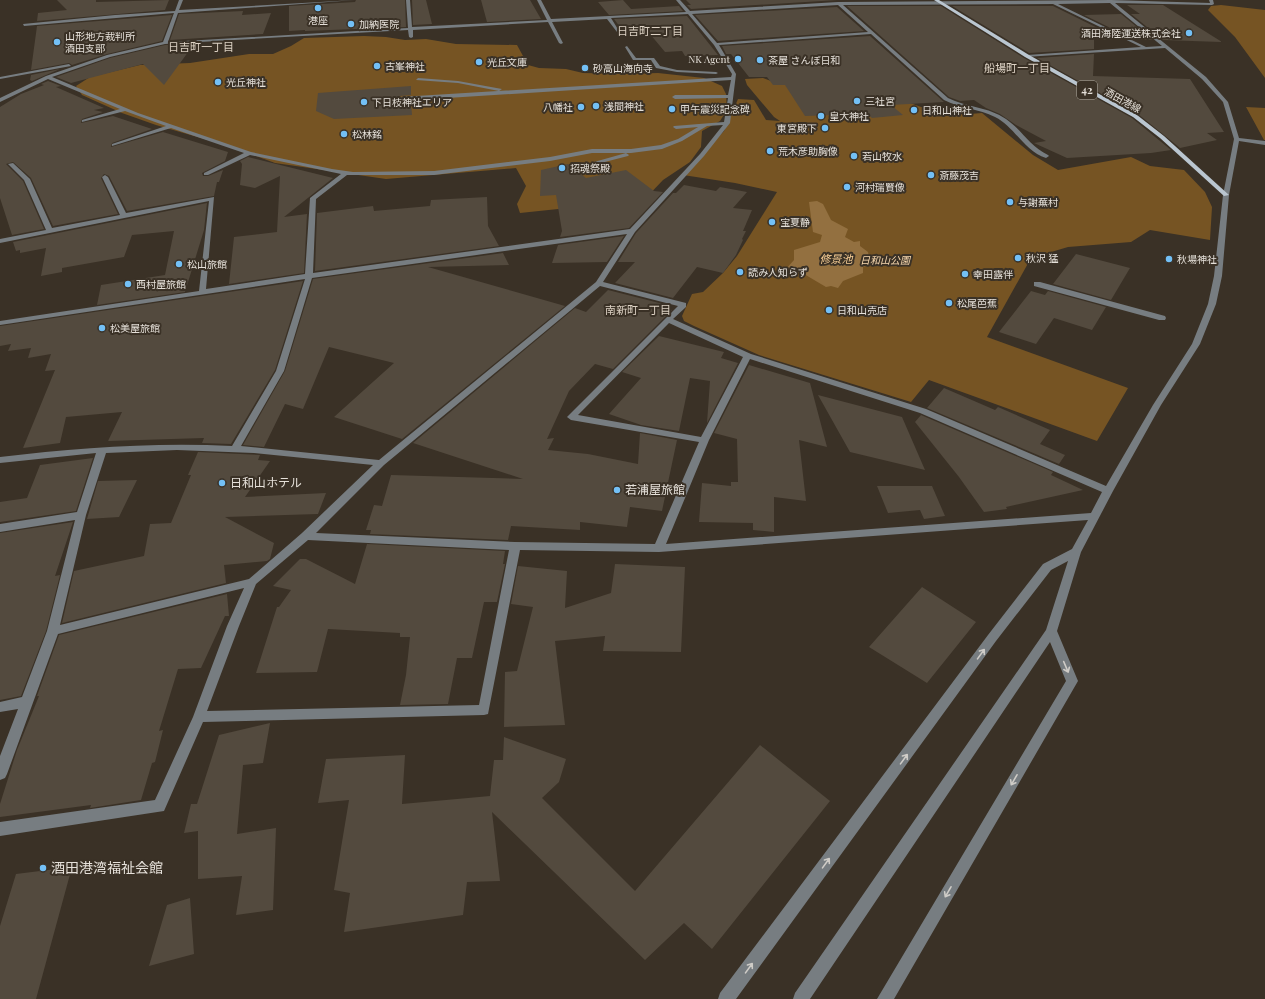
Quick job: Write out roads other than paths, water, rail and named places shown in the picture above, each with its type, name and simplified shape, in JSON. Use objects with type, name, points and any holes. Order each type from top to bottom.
[{"type":"main road","name":"酒田港線","points":[[938,2],[1027,56],[1135,116],[1162,137],[1226,195]]},
{"type":"street","points":[[165,43],[181,0]]},
{"type":"street","points":[[24,25],[115,16],[353,0]]},
{"type":"street","points":[[408,0],[411,37]]},
{"type":"street","points":[[539,0],[561,43]]},
{"type":"street","points":[[0,829],[159,806],[199,718],[233,626],[252,582],[306,536],[381,463],[599,283],[632,231],[702,155],[727,123],[734,76],[716,44],[678,0]]},
{"type":"street","points":[[836,0],[946,99],[952,103],[983,110],[1003,119],[1019,134],[1030,148],[1046,156]]},
{"type":"street","points":[[0,100],[48,77],[91,62],[109,56],[165,43],[411,30],[840,4],[1109,1],[1212,4],[1211,0]]},
{"type":"street","points":[[801,999],[1051,631],[1076,552],[1108,491],[1157,405],[1196,344],[1212,304],[1218,276],[1226,195],[1237,139],[1225,102],[1204,78],[1109,1]]},
{"type":"street","points":[[1052,2],[1145,48]]},
{"type":"street","points":[[608,17],[617,31]]},
{"type":"street","points":[[716,44],[873,33]]},
{"type":"street","points":[[627,47],[635,59],[652,59],[658,67],[677,71],[734,76]]},
{"type":"street","points":[[1027,56],[1164,47]]},
{"type":"street","points":[[0,78],[63,65],[91,62]]},
{"type":"street","points":[[400,99],[734,76]]},
{"type":"street","points":[[48,77],[126,109],[249,153],[346,173],[382,175],[434,173],[550,159],[592,150],[631,151],[662,147],[674,143],[707,124]]},
{"type":"street","points":[[418,79],[491,86],[508,91]]},
{"type":"street","points":[[676,97],[731,96]]},
{"type":"street","points":[[84,121],[126,109]]},
{"type":"street","points":[[676,127],[727,123]]},
{"type":"street","points":[[114,145],[172,126]]},
{"type":"street","points":[[1237,139],[1265,143]]},
{"type":"street","points":[[597,162],[628,155],[631,151]]},
{"type":"street","points":[[206,174],[249,153]]},
{"type":"street","points":[[10,164],[27,179],[50,231]]},
{"type":"street","points":[[235,449],[280,370],[309,276],[313,198],[346,173]]},
{"type":"street","points":[[105,177],[124,216]]},
{"type":"street","points":[[0,241],[212,198],[202,293]]},
{"type":"street","points":[[0,323],[309,276],[632,231]]},
{"type":"street","points":[[599,283],[683,305],[571,417],[704,440]]},
{"type":"street","points":[[1037,284],[1162,318]]},
{"type":"street","points":[[668,320],[748,356],[922,412],[1108,491]]},
{"type":"street","points":[[659,548],[704,440],[748,356]]},
{"type":"street","points":[[0,460],[59,452],[143,448],[235,449],[381,463]]},
{"type":"street","points":[[0,774],[53,631],[81,515],[102,450]]},
{"type":"street","points":[[0,528],[81,515]]},
{"type":"street","points":[[306,536],[515,546],[659,548],[1096,516]]},
{"type":"street","points":[[199,718],[484,710],[515,546]]},
{"type":"street","points":[[726,999],[983,651],[1047,567],[1076,552]]},
{"type":"street","points":[[53,631],[252,582]]},
{"type":"street","points":[[885,999],[1072,681],[1051,631]]},
{"type":"street","points":[[0,707],[26,702]]},
{"type":"water","name":"修景池","points":[[817,201],[823,204],[831,220],[848,229],[845,237],[854,242],[860,241],[860,246],[868,252],[870,264],[863,267],[863,273],[843,281],[838,288],[831,286],[826,287],[804,274],[786,269],[794,260],[794,250],[820,242],[822,235],[813,232],[809,202]]},
{"type":"place","name":"港座","points":[[318,8]]},
{"type":"place","name":"加納医院","points":[[351,24]]},
{"type":"place","name":"酒田海陸運送株式会社","points":[[1189,33]]},
{"type":"place","name":"山形地方裁判所 酒田支部","points":[[57,42]]},
{"type":"place","name":"NK Agent","points":[[738,59]]},
{"type":"place","name":"茶屋 さんぽ日和","points":[[760,60]]},
{"type":"place","name":"光丘文庫","points":[[479,62]]},
{"type":"place","name":"古峯神社","points":[[377,66]]},
{"type":"place","name":"砂高山海向寺","points":[[585,68]]},
{"type":"place","name":"光丘神社","points":[[218,82]]},
{"type":"place","name":"三社宮","points":[[857,101]]},
{"type":"place","name":"下日枝神社エリア","points":[[364,102]]},
{"type":"place","name":"浅間神社","points":[[596,106]]},
{"type":"place","name":"八幡社","points":[[581,107]]},
{"type":"place","name":"甲午震災記念碑","points":[[672,109]]},
{"type":"place","name":"日和山神社","points":[[914,110]]},
{"type":"place","name":"皇大神社","points":[[821,116]]},
{"type":"place","name":"東宮殿下","points":[[825,128]]},
{"type":"place","name":"松林銘","points":[[344,134]]},
{"type":"place","name":"荒木彦助胸像","points":[[770,151]]},
{"type":"place","name":"若山牧水","points":[[854,156]]},
{"type":"place","name":"招魂祭殿","points":[[562,168]]},
{"type":"place","name":"斎藤茂吉","points":[[931,175]]},
{"type":"place","name":"河村瑞賢像","points":[[847,187]]},
{"type":"place","name":"与謝蕪村","points":[[1010,202]]},
{"type":"place","name":"宝夏静","points":[[772,222]]},
{"type":"place","name":"秋沢 猛","points":[[1018,258]]},
{"type":"place","name":"秋場神社","points":[[1169,259]]},
{"type":"place","name":"松山旅館","points":[[179,264]]},
{"type":"place","name":"読み人知らず","points":[[740,272]]},
{"type":"place","name":"幸田露伴","points":[[965,274]]},
{"type":"place","name":"西村屋旅館","points":[[128,284]]},
{"type":"place","name":"松尾芭蕉","points":[[949,303]]},
{"type":"place","name":"日和山売店","points":[[829,310]]},
{"type":"place","name":"松美屋旅館","points":[[102,328]]},
{"type":"place","name":"日和山ホテル","points":[[222,483]]},
{"type":"place","name":"若浦屋旅館","points":[[617,490]]},
{"type":"place","name":"酒田港湾福祉会館","points":[[43,868]]},
{"type":"district","name":"日吉町二丁目","points":[[650,31]]},
{"type":"district","name":"日吉町一丁目","points":[[201,47]]},
{"type":"district","name":"船場町一丁目","points":[[1017,68]]},
{"type":"district","name":"南新町一丁目","points":[[638,310]]},
{"type":"park label","name":"日和山公園","points":[[885,260]]}]
